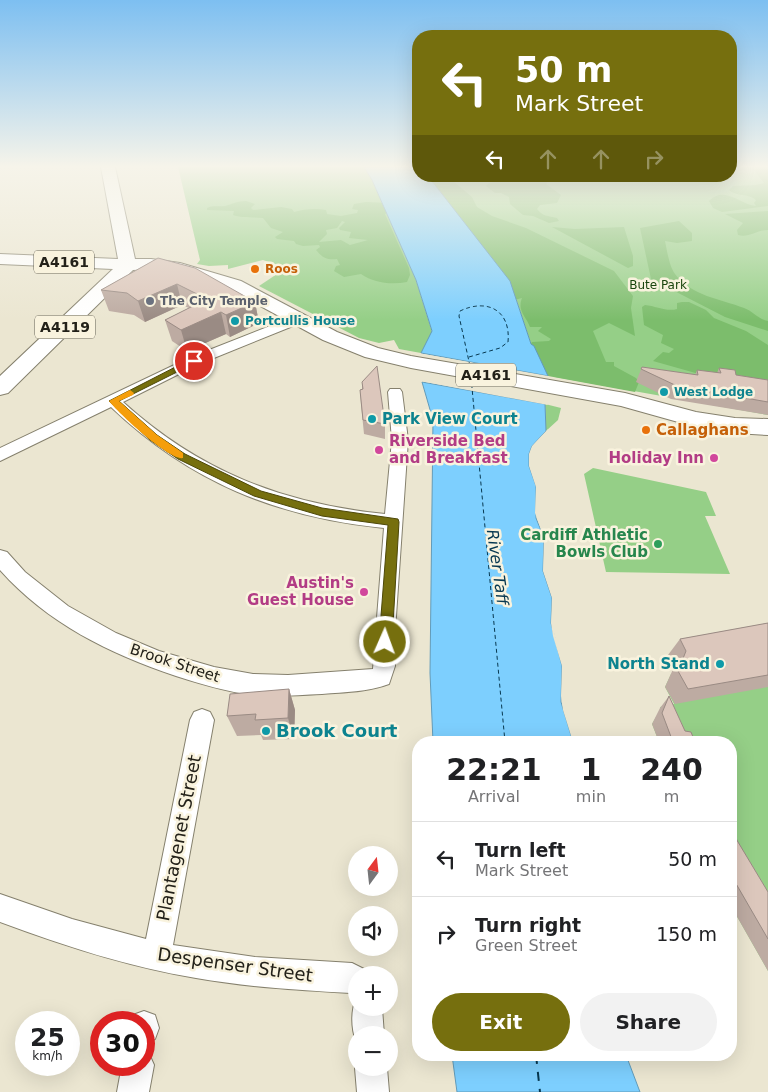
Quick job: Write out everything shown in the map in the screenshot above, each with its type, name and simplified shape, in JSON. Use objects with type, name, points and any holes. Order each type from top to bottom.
[{"type":"main road","points":[[119,218],[128,264]]},
{"type":"main road","name":"A4161","points":[[0,259],[165,265],[213,277],[251,293],[343,342],[413,366]]},
{"type":"main road","name":"A4161","points":[[128,264],[179,274],[214,285],[245,298],[288,323],[346,352],[376,362],[413,366],[562,393],[624,409],[645,408],[762,430]]},
{"type":"main road","name":"A4119","points":[[0,388],[128,264]]},
{"type":"street","points":[[0,456],[199,359],[288,323]]},
{"type":"street","points":[[113,401],[154,437],[181,456],[258,494],[322,512],[394,522],[400,440],[395,392]]},
{"type":"street","name":"Brook Street","points":[[0,557],[22,582],[39,596],[80,625],[127,648],[173,666],[209,676],[262,685],[318,683],[381,677],[384,672],[386,653],[385,631],[394,522]]},
{"type":"street","name":"Plantagenet Street","points":[[157,956],[202,720]]},
{"type":"street","name":"Despenser Street","points":[[0,908],[32,920],[157,956],[198,964],[277,973],[348,978]]},
{"type":"street","points":[[133,1092],[136,1076]]},
{"type":"street","points":[[372,1076],[373,1092]]},
{"type":"green space","points":[[190,218],[389,218],[416,280],[432,332],[421,353],[399,349],[394,340],[379,343],[359,338],[259,286],[286,268],[263,260],[228,269],[228,265],[209,266],[197,264],[200,260]]},
{"type":"green space","points":[[263,218],[387,218],[409,268],[410,275],[407,282],[395,283],[383,283],[361,274],[344,277],[334,271],[336,266],[340,265],[337,259],[323,257],[316,250],[320,247],[319,245],[303,246],[296,244],[294,241],[277,239],[275,237],[283,232],[271,228]],"holes":[[[342,221],[345,222],[339,228],[340,230],[351,232],[349,238],[368,240],[350,245],[341,240],[319,242],[327,234],[326,230],[337,228]]]},
{"type":"green space","name":"Bute Park","points":[[461,218],[768,218],[768,415],[555,377],[531,344],[510,281]]},
{"type":"green space","points":[[498,218],[526,228],[614,271],[633,296],[631,308],[635,336],[609,323],[593,331],[606,362],[614,362],[614,366],[636,378],[639,382],[635,392],[548,376],[527,350],[532,342],[549,341],[551,339],[538,331],[542,327],[530,327],[521,310],[522,298],[514,300],[460,219]]},
{"type":"green space","points":[[537,218],[557,218],[559,221],[549,223]]},
{"type":"green space","points":[[733,218],[768,218],[768,230],[742,236],[738,235],[737,230],[743,223]]},
{"type":"green space","points":[[679,221],[692,233],[692,241],[677,243],[665,241],[675,274],[689,287],[698,292],[744,308],[768,321],[768,331],[725,317],[651,279],[640,228]]},
{"type":"green space","points":[[552,227],[575,229],[624,227],[633,256],[633,266],[628,268]]},
{"type":"green space","points":[[689,302],[706,310],[714,318],[746,331],[768,345],[768,387],[699,374],[653,361],[663,352],[669,353],[674,349],[661,343],[663,335],[644,325],[642,307],[645,305],[673,310],[677,309],[677,303]]},
{"type":"green space","points":[[545,404],[561,408],[558,420],[546,431]]},
{"type":"green space","name":"Cardiff Athletic Bowls Club","points":[[593,468],[706,492],[716,516],[705,516],[730,574],[606,572],[584,474]]},
{"type":"green space","points":[[768,637],[768,971],[737,917],[737,736],[657,736],[652,724],[656,717],[663,716],[660,707],[674,704],[665,687],[671,674],[677,673],[668,655]]},
{"type":"water","points":[[389,218],[461,218],[510,281],[531,344],[534,346],[548,376],[421,353],[432,331],[416,280]]},
{"type":"water","name":"River Taff","points":[[422,382],[545,404],[546,431],[532,446],[529,454],[529,466],[536,486],[536,518],[544,538],[543,571],[552,598],[551,623],[562,666],[561,702],[571,736],[433,736],[430,673],[433,420]]},
{"type":"water","points":[[453,1061],[628,1061],[640,1092],[457,1092]]},
{"type":"pier","points":[[418,353],[550,376],[545,378],[515,373],[420,356]]},
{"type":"pier","points":[[422,379],[546,402],[548,405],[420,381]]},
{"type":"pier","points":[[548,429],[547,433],[534,447],[531,465],[539,486],[538,513],[546,538],[546,570],[555,598],[553,623],[565,666],[564,702],[573,736],[571,736],[563,710],[561,696],[562,666],[551,623],[552,598],[543,571],[544,538],[535,513],[536,487],[529,466],[529,454],[532,446]]},
{"type":"building","points":[[158,258],[195,268],[255,302],[226,315],[221,312],[181,330],[165,320],[207,299],[177,284],[138,301],[127,293],[101,290]]},
{"type":"building","name":"Park View Court","points":[[377,366],[385,424],[363,420],[360,390],[363,389],[362,382]]},
{"type":"building","points":[[642,367],[698,375],[697,370],[721,373],[719,368],[735,370],[736,375],[768,380],[768,402],[677,386],[641,369]]},
{"type":"building","name":"North Stand","points":[[768,623],[768,675],[688,689],[678,671],[686,651],[680,639]]},
{"type":"building","points":[[289,689],[288,718],[255,720],[256,714],[227,716],[230,694]]},
{"type":"building","points":[[669,696],[685,731],[691,732],[693,736],[671,736],[662,713]]},
{"type":"building","points":[[737,840],[768,892],[768,939],[737,885]]},
{"type":"ferry route","points":[[469,357],[500,348],[508,342],[506,322],[495,310],[479,306],[460,311],[459,316],[470,366]]},
{"type":"ferry route","points":[[471,377],[504,736]]},
{"type":"ferry route","points":[[537,1061],[540,1092]]},
{"type":"slow traffic","points":[[130,393],[113,401],[154,437],[180,455]]},
{"type":"place","name":"Roos","points":[[255,269]]},
{"type":"place","name":"The City Temple","points":[[150,301]]},
{"type":"place","name":"Portcullis House","points":[[235,321]]},
{"type":"place","name":"West Lodge","points":[[664,392]]},
{"type":"place","name":"Park View Court","points":[[372,419]]},
{"type":"place","name":"Callaghans","points":[[646,430]]},
{"type":"place","name":"Riverside Bed and Breakfast","points":[[379,450]]},
{"type":"place","name":"Holiday Inn","points":[[714,458]]},
{"type":"place","name":"Cardiff Athletic Bowls Club","points":[[658,544]]},
{"type":"place","name":"Austin's Guest House","points":[[364,592]]},
{"type":"place","name":"North Stand","points":[[720,664]]},
{"type":"place","name":"Brook Court","points":[[266,731]]},
{"type":"route","points":[[194,361],[113,401],[154,437],[181,456],[258,494],[299,507],[346,517],[394,522],[385,642]]}]
